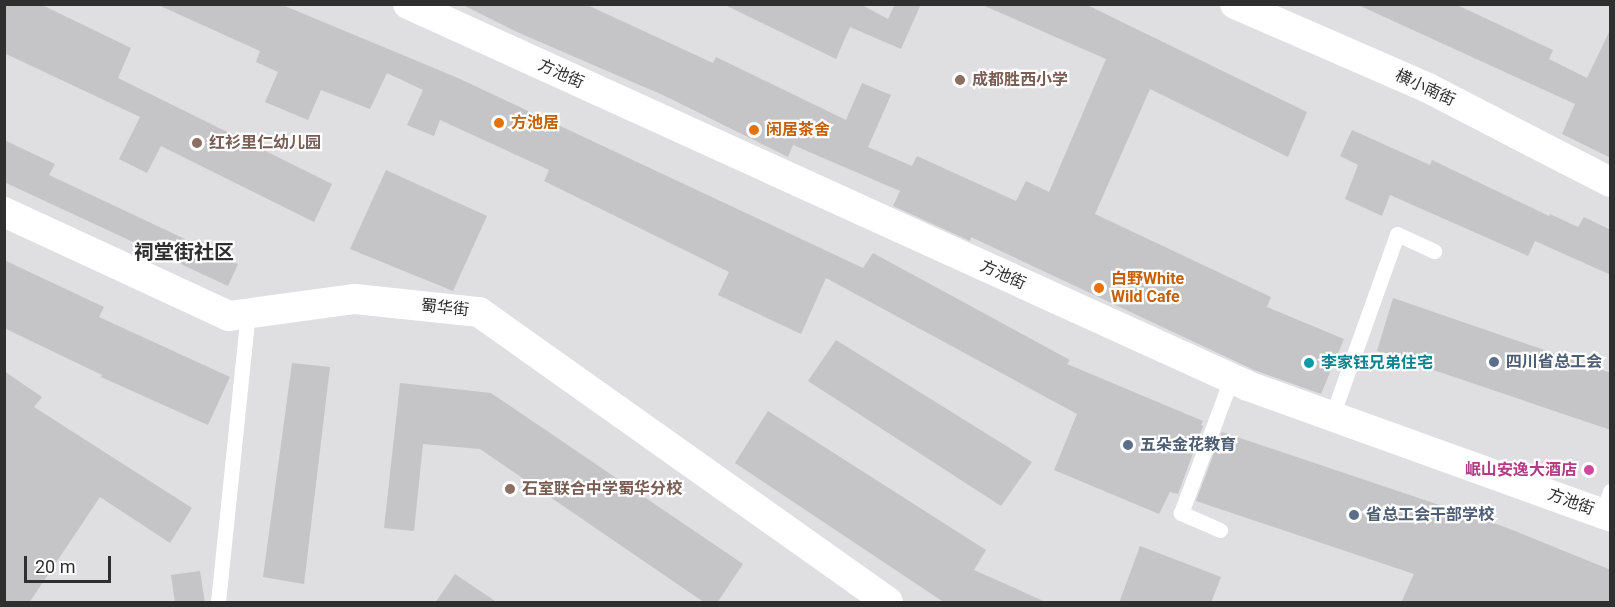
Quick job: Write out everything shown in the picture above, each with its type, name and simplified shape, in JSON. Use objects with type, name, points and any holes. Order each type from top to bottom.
[{"type":"street","name":"方池街","points":[[408,4],[1231,379],[1332,416],[1608,507]]},
{"type":"street","name":"横小南街","points":[[1235,4],[1428,88],[1611,182]]},
{"type":"street","name":"蜀华街","points":[[4,212],[228,316],[355,299],[479,312],[888,603]]},
{"type":"lane","points":[[1332,416],[1397,234],[1434,251]]},
{"type":"lane","points":[[218,603],[248,313]]},
{"type":"lane","points":[[1220,530],[1181,513],[1231,379]]},
{"type":"building","points":[[4,4],[40,4],[131,48],[118,78],[332,184],[314,222],[161,146],[147,173],[119,159],[140,117],[4,53]]},
{"type":"building","points":[[156,4],[280,4],[458,78],[863,268],[873,253],[1070,360],[1067,364],[1203,421],[1178,494],[1170,492],[1159,514],[1054,470],[1077,414],[826,278],[801,334],[718,295],[729,272],[544,181],[549,170],[440,120],[434,136],[407,125],[423,90],[387,73],[370,109],[321,90],[308,120],[265,102],[278,72],[256,62],[260,51]]},
{"type":"building","points":[[461,4],[585,4],[713,63],[716,57],[846,120],[862,83],[891,95],[868,147],[912,166],[917,156],[1016,201],[1026,181],[1049,192],[1106,59],[980,4],[1085,4],[1307,112],[1288,157],[1150,89],[1095,214],[1271,297],[1267,307],[1344,339],[1321,394],[1254,370],[971,237],[970,241],[893,206],[900,191],[793,145],[788,157],[665,96],[517,32]]},
{"type":"building","points":[[723,4],[860,4],[888,19],[895,4],[921,4],[901,49],[850,27],[836,59]]},
{"type":"building","points":[[1356,4],[1455,4],[1553,50],[1549,59],[1587,78],[1611,28],[1611,158],[1562,134],[1575,104]]},
{"type":"building","points":[[1352,130],[1430,165],[1432,160],[1549,216],[1550,214],[1578,227],[1584,217],[1611,230],[1611,275],[1535,241],[1528,256],[1390,195],[1382,216],[1345,199],[1358,165],[1340,156]]},
{"type":"building","points":[[4,140],[55,164],[49,175],[238,264],[228,286],[4,182]]},
{"type":"building","points":[[386,170],[487,216],[453,291],[350,249]]},
{"type":"building","points":[[4,260],[104,307],[99,317],[230,377],[208,425],[101,377],[102,375],[4,328]]},
{"type":"building","name":"四川省总工会","points":[[1393,298],[1611,373],[1611,430],[1377,351]]},
{"type":"building","points":[[836,340],[1032,462],[1001,506],[808,381]]},
{"type":"building","points":[[292,363],[330,367],[304,584],[263,577]]},
{"type":"building","points":[[4,371],[42,397],[34,407],[192,508],[170,543],[100,497],[29,603],[4,603]]},
{"type":"building","points":[[400,383],[491,393],[743,564],[717,603],[705,603],[480,449],[423,444],[414,531],[384,528]]},
{"type":"building","points":[[768,411],[986,550],[974,570],[1048,603],[945,603],[735,463]]},
{"type":"building","name":"省总工会干部学校","points":[[1222,432],[1505,527],[1611,570],[1611,603],[1401,603],[1414,574],[1196,501]]},
{"type":"building","points":[[1140,546],[1221,577],[1211,603],[1119,603]]},
{"type":"building","points":[[200,571],[205,603],[175,603],[171,575]]},
{"type":"building","points":[[455,574],[498,603],[435,603]]},
{"type":"place","name":"成都胜西小学","points":[[960,80]]},
{"type":"place","name":"方池居","points":[[499,123]]},
{"type":"place","name":"闲居茶舍","points":[[754,130]]},
{"type":"place","name":"红衫里仁幼儿园","points":[[197,143]]},
{"type":"place","name":"白野White Wild Cafe","points":[[1099,288]]},
{"type":"place","name":"四川省总工会","points":[[1494,362]]},
{"type":"place","name":"李家钰兄弟住宅","points":[[1309,363]]},
{"type":"place","name":"五朵金花教育","points":[[1128,445]]},
{"type":"place","name":"岷山安逸大酒店","points":[[1589,470]]},
{"type":"place","name":"石室联合中学蜀华分校","points":[[510,489]]},
{"type":"place","name":"省总工会干部学校","points":[[1354,515]]},
{"type":"district","name":"祠堂街社区","points":[[184,252]]}]
